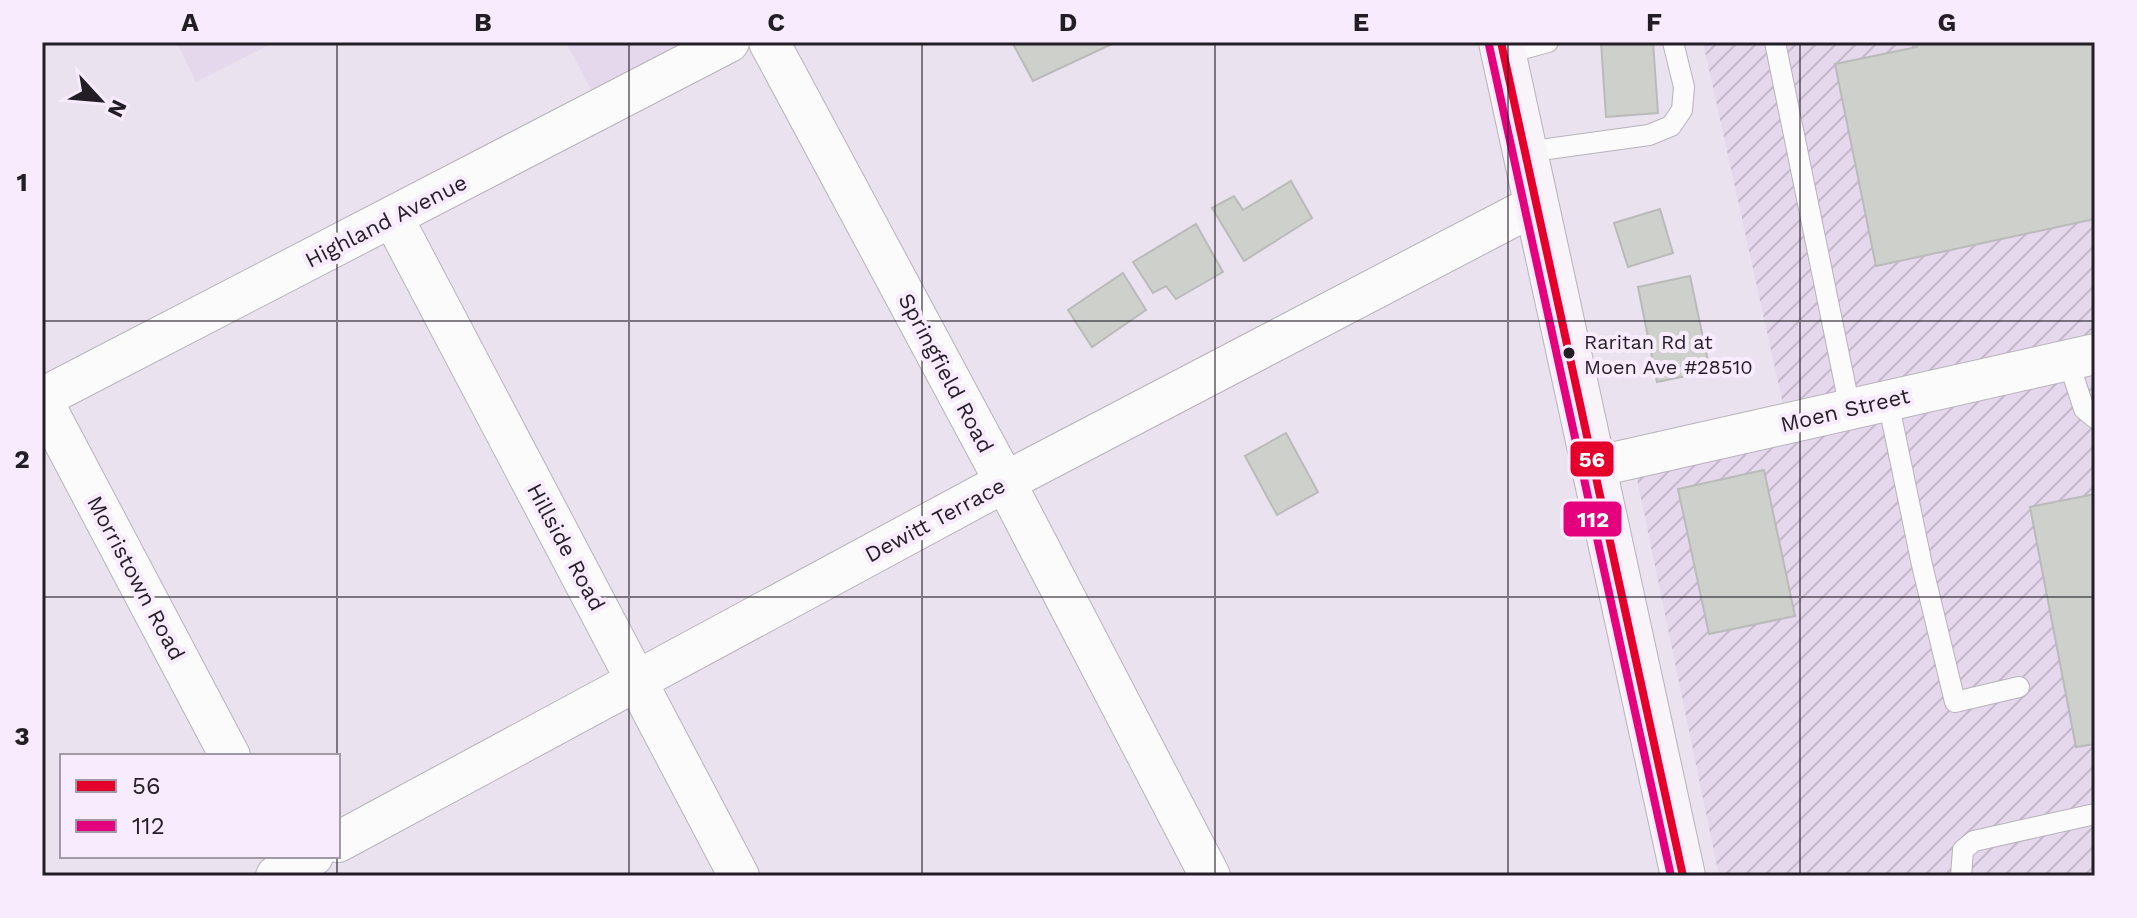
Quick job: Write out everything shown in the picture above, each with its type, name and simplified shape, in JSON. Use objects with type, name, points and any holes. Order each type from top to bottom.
[{"type":"main road","points":[[1502,48],[1683,876]]},
{"type":"street","name":"Highland Avenue","points":[[42,399],[729,42]]},
{"type":"street","name":"Springfield Road","points":[[769,42],[1005,482],[1210,876]]},
{"type":"street","name":"Dewitt Terrace","points":[[340,841],[1005,482],[1537,204]]},
{"type":"street","name":"Hillside Road","points":[[393,218],[739,876]]},
{"type":"street","name":"Moen Street","points":[[1594,467],[2082,357]]},
{"type":"street","name":"Morristown Road","points":[[42,399],[229,754]]},
{"type":"lane","points":[[1502,48],[1548,42]]},
{"type":"lane","points":[[1526,152],[1649,135],[1671,126],[1682,110],[1684,87],[1673,42]]},
{"type":"lane","points":[[1775,42],[1850,409]]},
{"type":"lane","points":[[2082,357],[2084,409],[2095,418]]},
{"type":"lane","points":[[1888,401],[1922,565],[1955,702],[2019,687]]},
{"type":"lane","points":[[1961,876],[1963,850],[1974,841],[2095,814]]},
{"type":"shaded area","points":[[177,42],[275,42],[196,82]]},
{"type":"shaded area","points":[[566,42],[716,42],[598,103]]},
{"type":"shaded area","points":[[1703,42],[2095,42],[2095,876],[1719,876],[1635,469],[1788,427]]},
{"type":"building","points":[[1012,42],[1111,42],[1112,44],[1033,81]]},
{"type":"building","points":[[1601,42],[1653,42],[1658,113],[1606,117]]},
{"type":"building","points":[[1916,42],[2095,42],[2095,219],[1876,266],[1835,64],[1917,47]]},
{"type":"building","points":[[1291,181],[1312,218],[1244,261],[1212,208],[1234,196],[1243,210]]},
{"type":"building","points":[[1660,209],[1673,253],[1628,267],[1614,223]]},
{"type":"building","points":[[1196,224],[1223,272],[1176,299],[1166,286],[1153,293],[1133,262]]},
{"type":"building","points":[[1123,273],[1146,310],[1092,347],[1068,310]]},
{"type":"building","points":[[1690,276],[1710,371],[1657,382],[1638,287]]},
{"type":"building","points":[[1286,433],[1318,492],[1277,515],[1245,456]]},
{"type":"building","points":[[1764,470],[1795,616],[1709,634],[1678,489]]},
{"type":"building","points":[[2095,494],[2095,744],[2076,747],[2030,507]]},
{"type":"transit line","name":"56","points":[[1501,42],[1683,876]]},
{"type":"transit line","name":"112","points":[[1489,45],[1671,876]]},
{"type":"place","name":"Raritan Rd at Moen Ave #28510","points":[[1569,353]]}]
